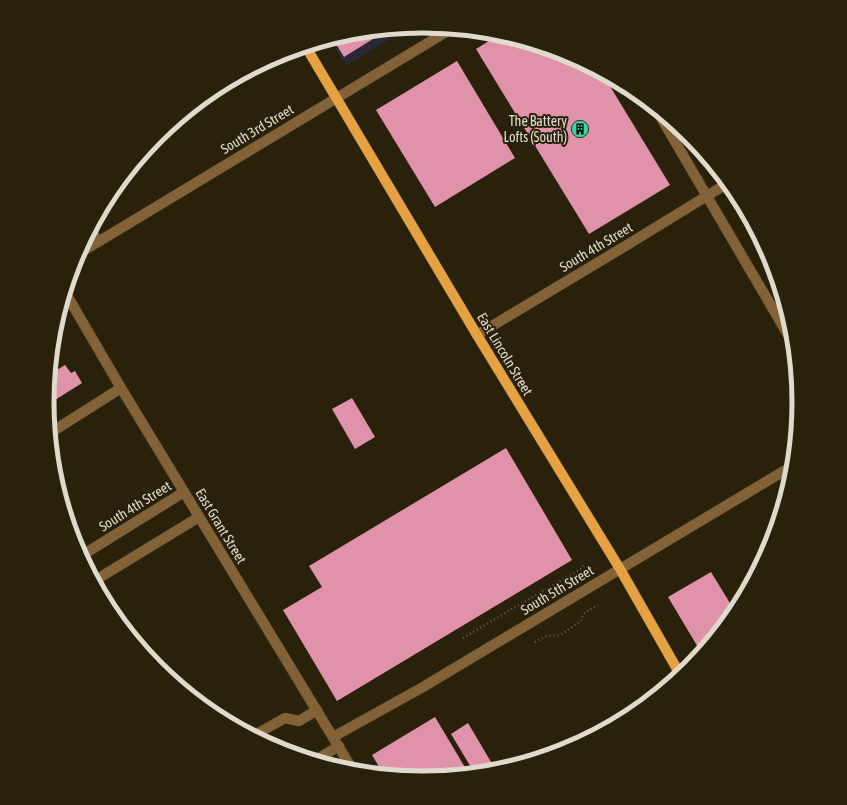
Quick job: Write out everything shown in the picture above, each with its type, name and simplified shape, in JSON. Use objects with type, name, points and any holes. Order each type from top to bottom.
[{"type":"main road","name":"East Lincoln Street","points":[[309,52],[477,335],[620,569],[678,670]]},
{"type":"street","name":"South 3rd Street","points":[[88,248],[443,34]]},
{"type":"street","points":[[664,122],[786,332]]},
{"type":"street","name":"South 4th Street","points":[[477,335],[723,186]]},
{"type":"street","points":[[94,235],[98,242]]},
{"type":"street","name":"East Grant Street","points":[[69,299],[121,388],[350,765]]},
{"type":"street","points":[[55,431],[121,388]]},
{"type":"street","name":"South 5th Street","points":[[319,756],[336,742],[423,687],[787,469]]},
{"type":"street","name":"South 4th Street","points":[[86,553],[184,492]]},
{"type":"street","points":[[99,578],[199,517]]},
{"type":"street","points":[[258,733],[285,718],[299,721],[317,710]]},
{"type":"path","points":[[463,638],[582,568],[584,565]]},
{"type":"path","points":[[535,642],[547,636],[560,635],[581,621],[583,614],[598,605]]},
{"type":"shaded area","points":[[397,34],[346,66],[333,45],[375,36]]},
{"type":"building","points":[[378,36],[344,57],[336,44]]},
{"type":"building","name":"The Battery Lofts (South)","points":[[492,39],[496,40],[565,61],[608,83],[670,185],[589,234],[476,49]]},
{"type":"building","points":[[457,61],[515,158],[435,207],[376,110]]},
{"type":"building","points":[[65,365],[71,373],[75,371],[82,383],[55,400],[55,388],[57,387],[55,383],[56,371]]},
{"type":"building","points":[[352,398],[375,437],[355,449],[332,409]]},
{"type":"building","points":[[506,448],[572,560],[337,701],[283,610],[322,587],[309,566]]},
{"type":"building","points":[[711,572],[732,606],[699,649],[668,597]]},
{"type":"building","points":[[435,717],[466,769],[424,772],[381,769],[372,755]]},
{"type":"building","points":[[468,723],[493,765],[472,769],[451,734]]},
{"type":"place","name":"The Battery Lofts (South)","points":[[580,129]]}]
